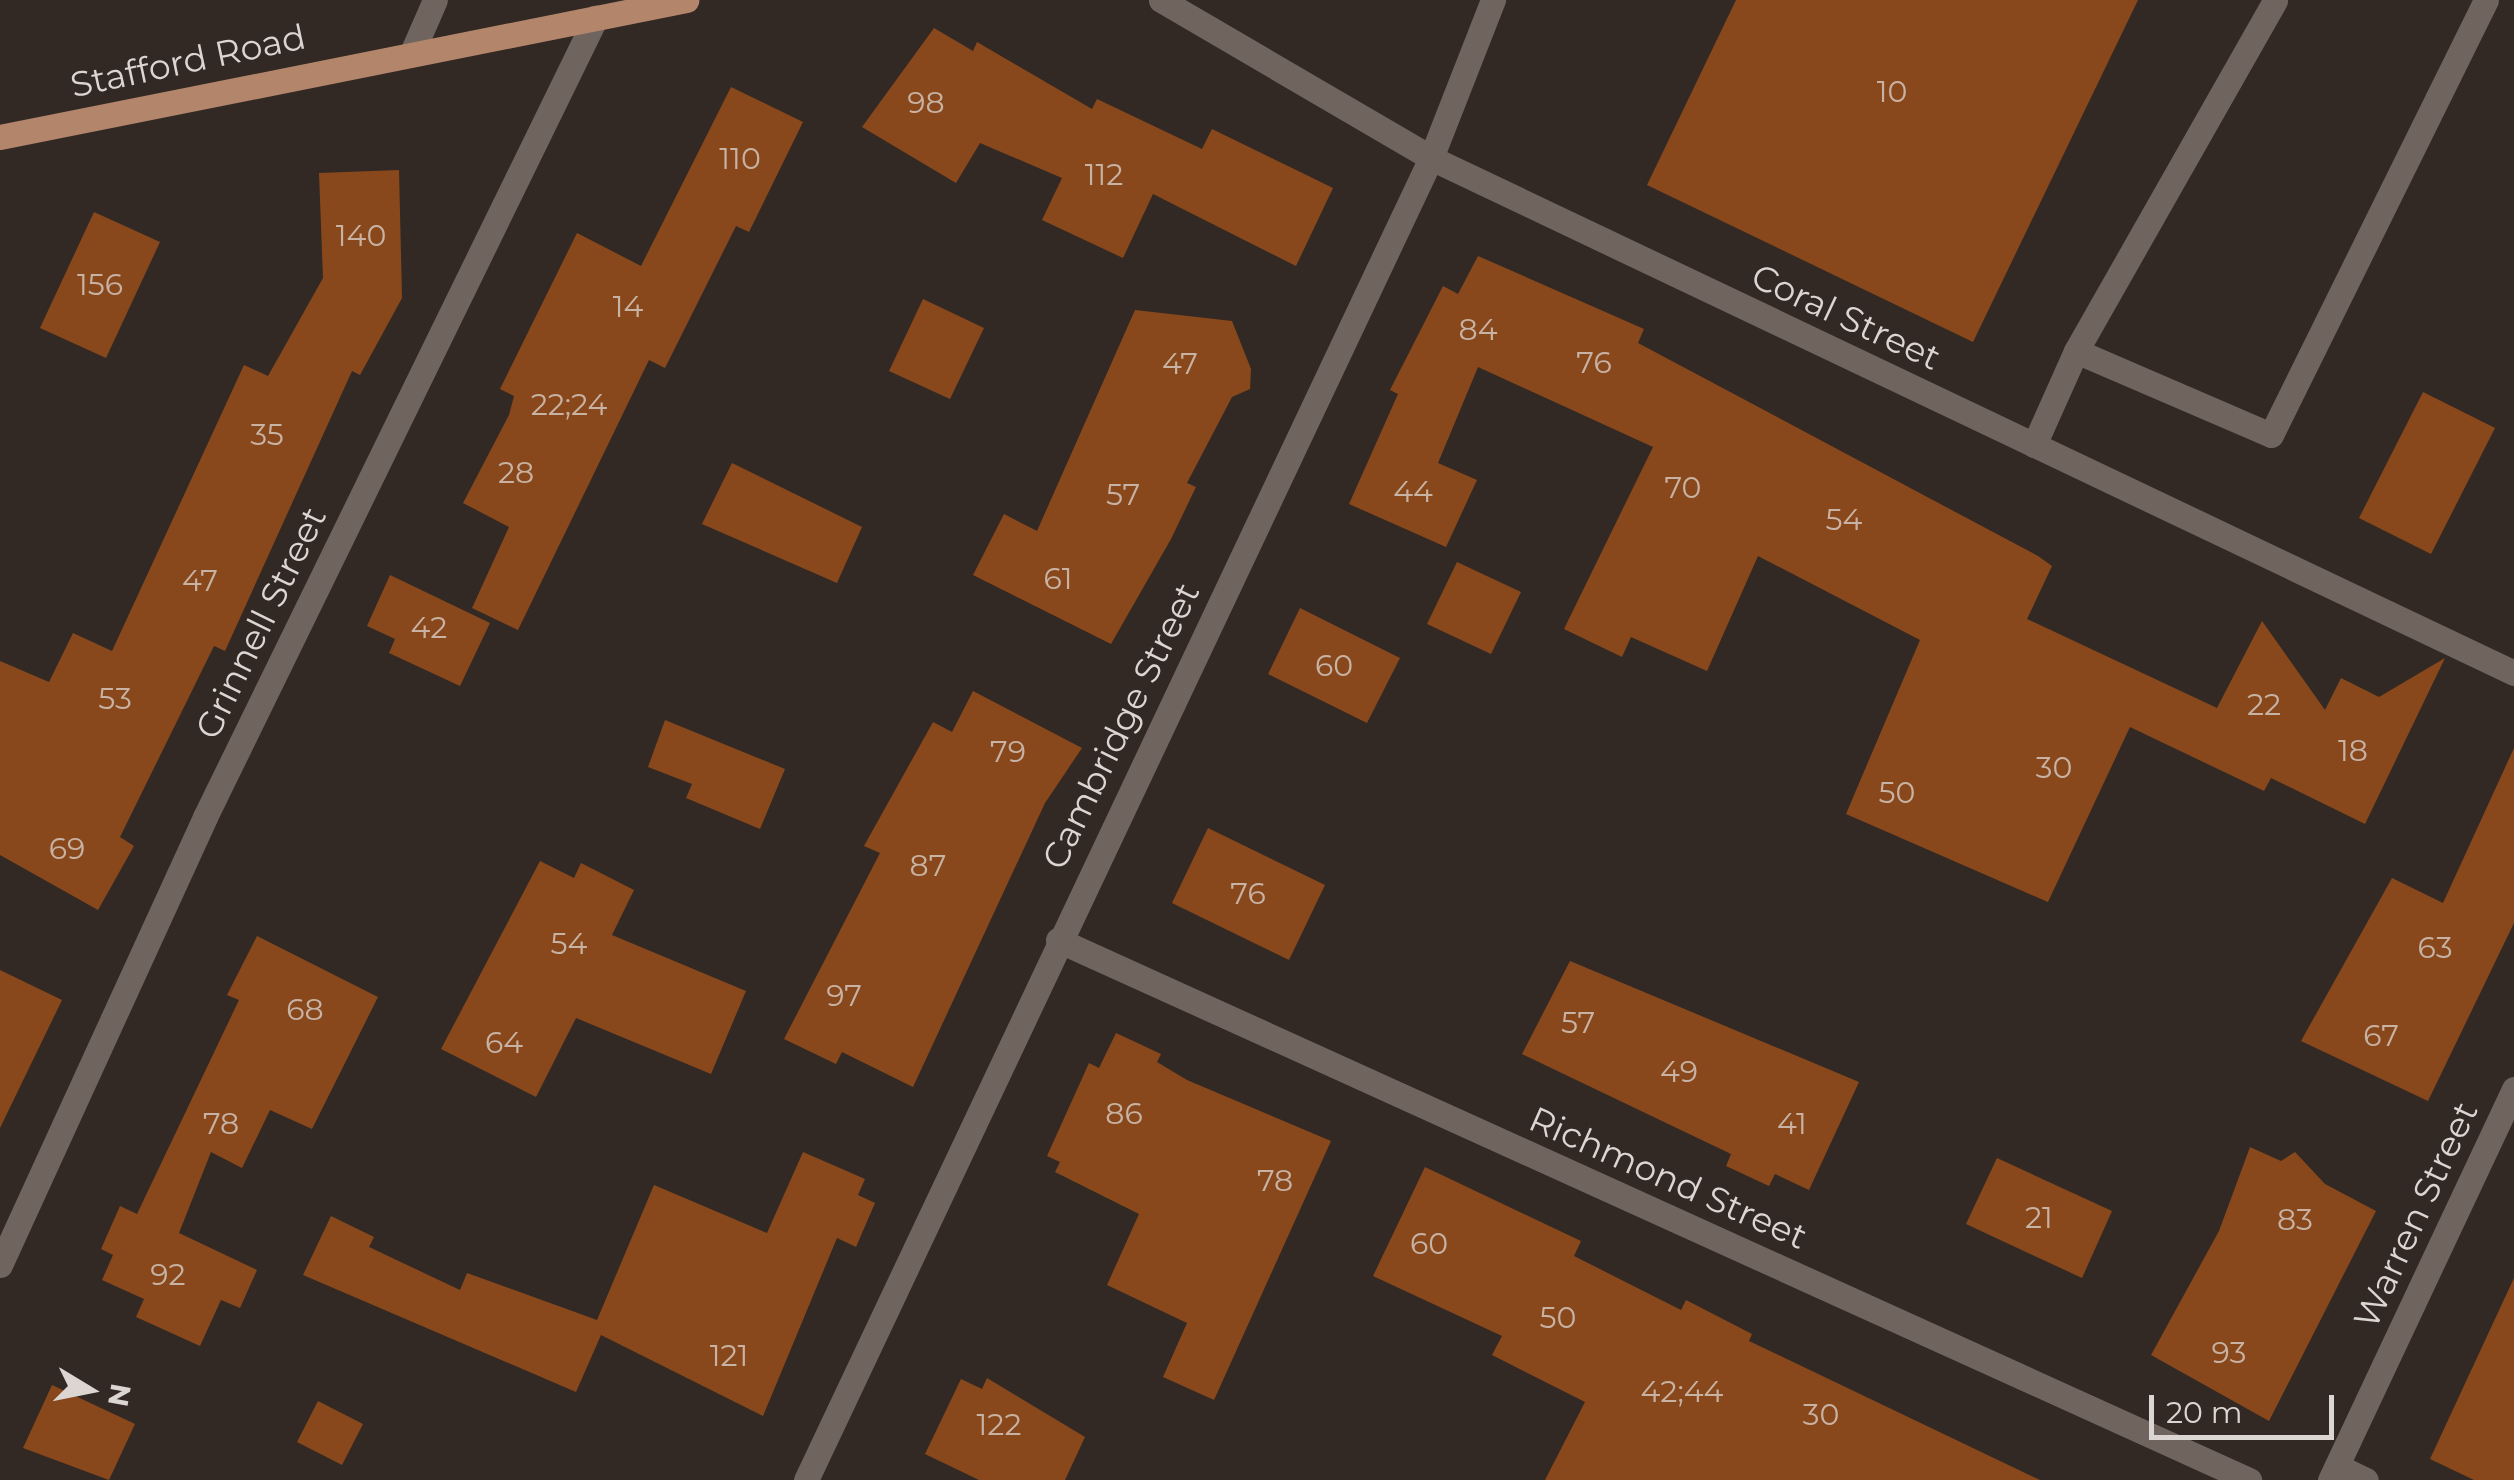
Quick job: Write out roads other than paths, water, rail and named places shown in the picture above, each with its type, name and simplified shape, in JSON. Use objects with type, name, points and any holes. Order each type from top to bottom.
[{"type":"main road","name":"Stafford Road","points":[[0,137],[414,48],[686,0]]},
{"type":"street","points":[[414,48],[435,0]]},
{"type":"street","name":"Coral Street","points":[[1161,0],[1431,158],[2514,673]]},
{"type":"street","name":"Cambridge Street","points":[[806,1480],[1431,158],[1494,0]]},
{"type":"street","points":[[2034,444],[2076,351],[2274,0]]},
{"type":"street","points":[[2076,351],[2271,436],[2486,0]]},
{"type":"street","name":"Grinnell Street","points":[[0,1266],[205,818],[596,17]]},
{"type":"street","name":"Richmond Street","points":[[1058,940],[2248,1480]]},
{"type":"street","name":"Warren Street","points":[[2334,1473],[2514,1088]]},
{"type":"street","points":[[2334,1473],[2366,1480]]}]
